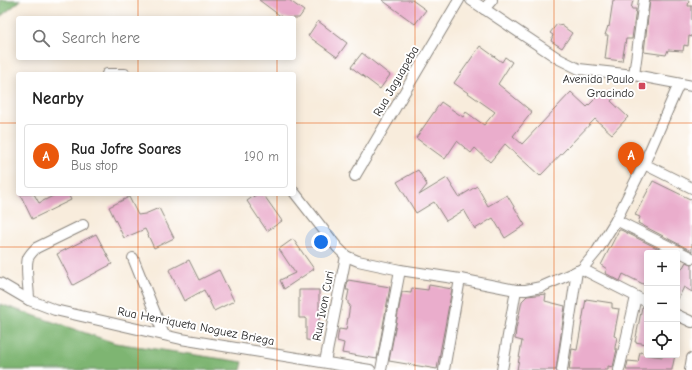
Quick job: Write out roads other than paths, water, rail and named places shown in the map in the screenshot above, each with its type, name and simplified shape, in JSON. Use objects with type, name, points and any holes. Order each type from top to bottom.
[{"type":"street","name":"Rua Jaguapeba","points":[[355,176],[459,0]]},
{"type":"street","points":[[471,0],[568,64],[579,69],[634,75],[692,86]]},
{"type":"street","points":[[484,9],[492,0]]},
{"type":"street","points":[[634,75],[644,0]]},
{"type":"street","points":[[296,195],[337,247],[346,256],[358,261],[400,270],[460,279],[516,290],[541,287],[579,270],[597,250],[616,220],[644,164],[679,84]]},
{"type":"street","points":[[644,164],[692,188]]},
{"type":"street","points":[[616,220],[692,258]]},
{"type":"street","points":[[29,300],[28,263],[32,252],[36,248],[83,225]]},
{"type":"street","name":"Rua Ivon Curi","points":[[325,362],[346,256]]},
{"type":"street","points":[[133,258],[164,335]]},
{"type":"street","points":[[381,370],[400,270]]},
{"type":"street","points":[[579,270],[644,301]]},
{"type":"street","points":[[562,370],[579,270]]},
{"type":"street","points":[[444,370],[460,279]]},
{"type":"street","name":"Rua Henriqueta Noguez Briega","points":[[0,283],[29,300],[55,310],[164,335],[370,370]]},
{"type":"street","points":[[502,370],[516,290]]},
{"type":"street","points":[[619,370],[636,297]]},
{"type":"street","points":[[680,316],[692,322]]},
{"type":"street","points":[[690,370],[692,358]]},
{"type":"place","name":"Avenida Paulo Gracindo","points":[[642,86]]},
{"type":"place","name":"Rua Jofre Soares","points":[[631,175]]}]
